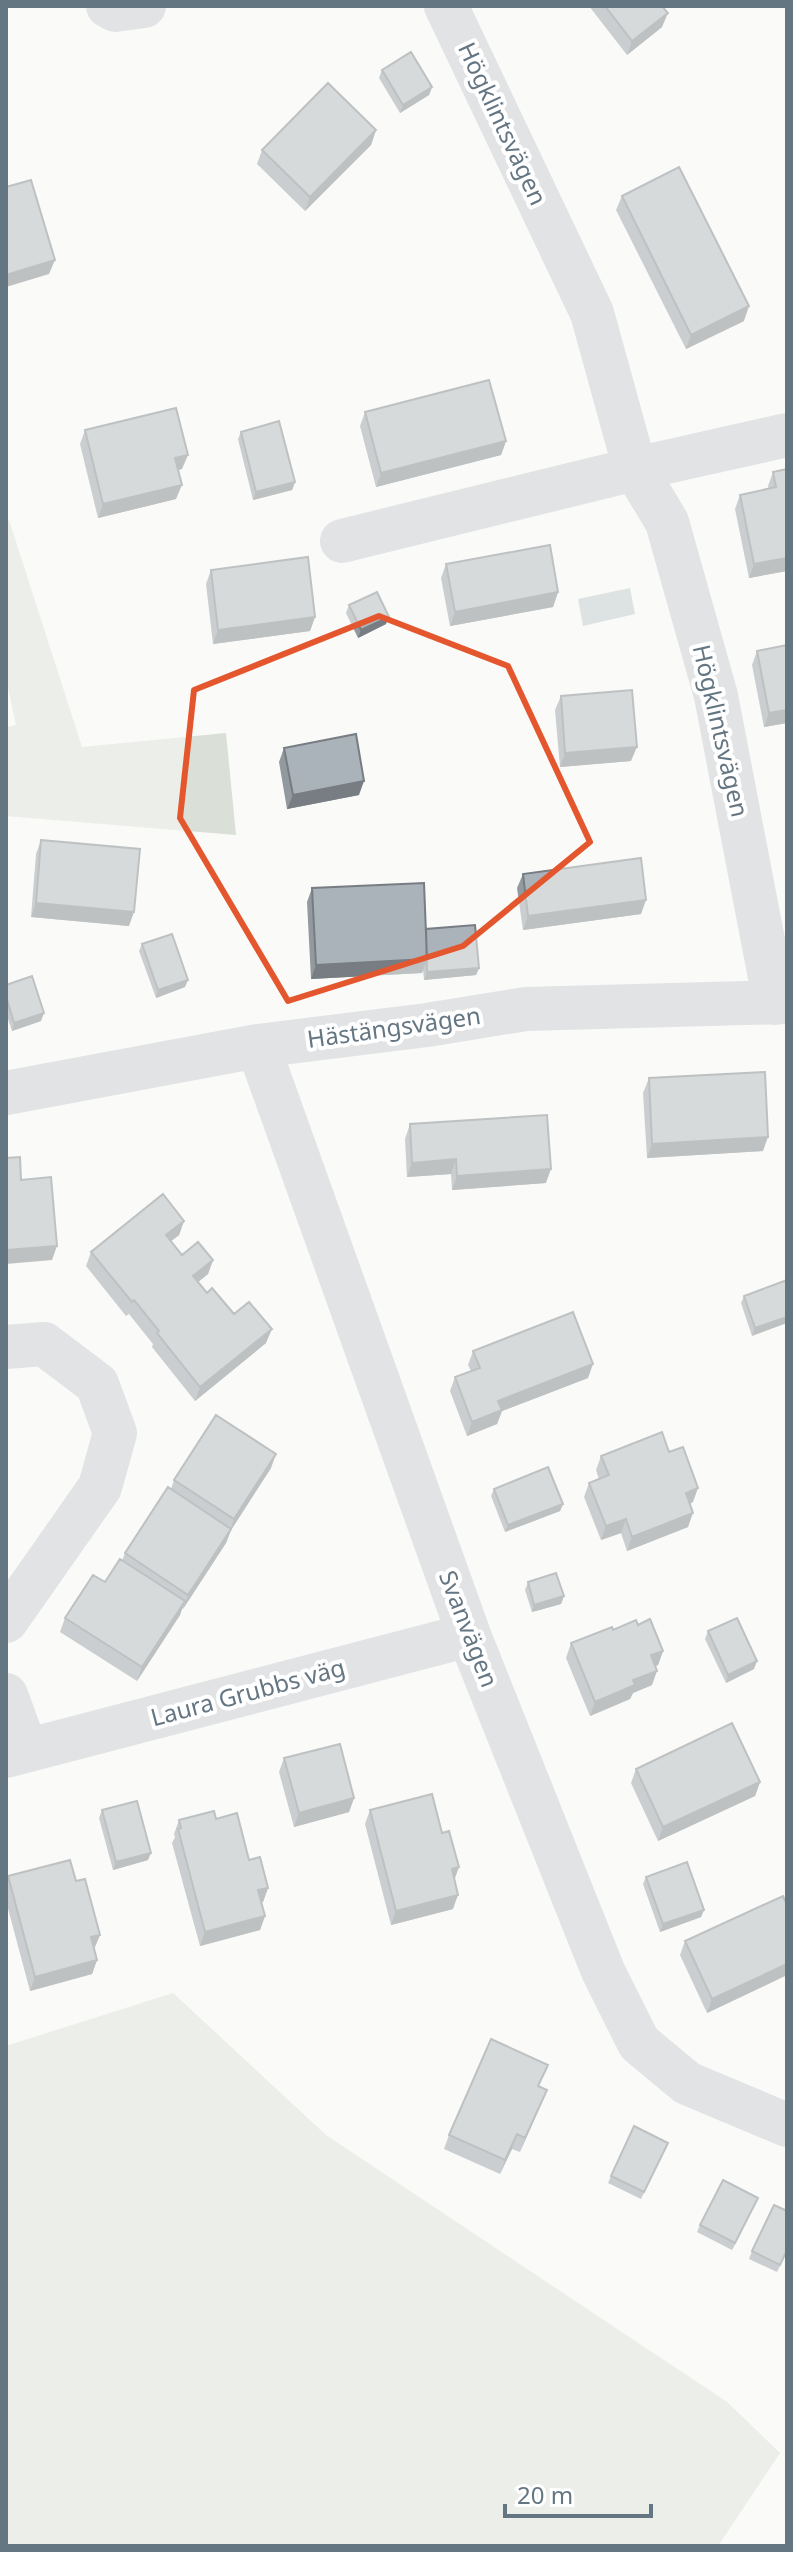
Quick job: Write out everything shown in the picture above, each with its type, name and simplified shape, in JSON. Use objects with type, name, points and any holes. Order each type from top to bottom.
[{"type":"street","points":[[108,6],[115,10],[144,6]]},
{"type":"street","name":"Högklintsvägen","points":[[446,6],[592,313],[635,469],[667,522],[716,696],[781,1002]]},
{"type":"street","points":[[342,541],[787,435]]},
{"type":"street","name":"Hästängsvägen","points":[[6,1093],[258,1046],[526,1009],[781,1002]]},
{"type":"street","name":"Svanvägen","points":[[258,1046],[469,1635],[603,1971],[639,2043],[687,2083],[787,2125]]},
{"type":"street","points":[[6,1347],[44,1344],[97,1384],[115,1433],[100,1487],[6,1621]]},
{"type":"street","name":"Laura Grubbs väg","points":[[6,1695],[16,1753],[469,1635]]},
{"type":"highlighted area","points":[[379,616],[508,666],[590,842],[463,946],[288,1001],[180,818],[194,690]]},
{"type":"shaded area","points":[[9,520],[82,747],[226,733],[236,835],[6,816],[6,727],[16,725],[6,678],[6,522]]},
{"type":"shaded area","points":[[630,588],[635,614],[583,626],[578,599]]},
{"type":"shaded area","points":[[173,1993],[326,2135],[727,2402],[780,2453],[718,2546],[6,2546],[6,2046]]},
{"type":"building","points":[[605,6],[662,6],[668,13],[632,41]]},
{"type":"building","points":[[411,52],[432,87],[403,105],[382,70]]},
{"type":"building","points":[[328,83],[376,130],[310,197],[262,150]]},
{"type":"building","points":[[679,167],[749,306],[691,335],[622,196]]},
{"type":"building","points":[[31,180],[55,260],[6,275],[6,187]]},
{"type":"building","points":[[489,380],[506,441],[381,473],[365,412]]},
{"type":"building","points":[[176,408],[188,455],[175,458],[182,485],[103,504],[85,430]]},
{"type":"building","points":[[279,421],[295,482],[256,492],[241,432]]},
{"type":"building","points":[[787,469],[787,558],[754,564],[740,495],[776,487],[773,472]]},
{"type":"building","points":[[550,545],[558,592],[455,612],[446,564]]},
{"type":"building","points":[[308,557],[315,617],[218,630],[211,570]]},
{"type":"building","points":[[377,592],[389,617],[361,630],[349,605]]},
{"type":"building","points":[[787,645],[787,710],[769,713],[757,651]]},
{"type":"building","points":[[632,690],[637,747],[565,753],[561,696]]},
{"type":"building","points":[[356,734],[364,781],[293,795],[284,748]]},
{"type":"building","points":[[41,840],[140,849],[134,912],[36,903]]},
{"type":"building","points":[[641,858],[646,900],[528,916],[523,874]]},
{"type":"building","points":[[424,883],[427,959],[316,965],[312,888]]},
{"type":"building","points":[[475,925],[479,968],[427,972],[426,929]]},
{"type":"building","points":[[172,934],[188,980],[158,990],[142,944]]},
{"type":"building","points":[[32,976],[44,1013],[14,1023],[6,985]]},
{"type":"building","points":[[765,1072],[768,1137],[652,1144],[649,1078]]},
{"type":"building","points":[[547,1115],[551,1169],[457,1176],[456,1159],[412,1163],[410,1124]]},
{"type":"building","points":[[20,1157],[21,1180],[51,1177],[57,1246],[6,1250],[6,1158]]},
{"type":"building","points":[[163,1194],[184,1221],[166,1235],[182,1255],[198,1242],[213,1260],[193,1276],[207,1293],[212,1288],[234,1314],[249,1302],[272,1329],[200,1387],[134,1300],[132,1302],[91,1252]]},
{"type":"building","points":[[787,1280],[787,1317],[755,1328],[744,1296]]},
{"type":"building","points":[[573,1312],[593,1364],[498,1401],[502,1410],[472,1422],[455,1377],[480,1368],[473,1351]]},
{"type":"building","points":[[216,1415],[276,1454],[234,1519],[174,1480]]},
{"type":"building","points":[[662,1432],[669,1452],[683,1447],[698,1488],[686,1493],[693,1513],[632,1537],[626,1519],[606,1526],[589,1483],[609,1475],[601,1456]]},
{"type":"building","points":[[548,1467],[563,1504],[508,1525],[494,1489]]},
{"type":"building","points":[[168,1487],[231,1529],[188,1595],[125,1553]]},
{"type":"building","points":[[120,1559],[185,1601],[142,1667],[65,1618],[93,1575],[105,1582]]},
{"type":"building","points":[[556,1573],[564,1596],[534,1605],[528,1582]]},
{"type":"building","points":[[737,1618],[757,1661],[728,1675],[708,1631]]},
{"type":"building","points":[[650,1619],[663,1651],[651,1655],[657,1671],[633,1680],[635,1685],[595,1702],[571,1643],[612,1627],[613,1630],[636,1620],[638,1625]]},
{"type":"building","points":[[732,1723],[760,1782],[663,1827],[636,1769]]},
{"type":"building","points":[[340,1744],[354,1798],[299,1813],[284,1758]]},
{"type":"building","points":[[432,1794],[442,1833],[449,1831],[459,1867],[452,1869],[458,1895],[396,1911],[370,1810]]},
{"type":"building","points":[[137,1801],[151,1853],[116,1862],[102,1810]]},
{"type":"building","points":[[214,1811],[216,1819],[237,1813],[249,1860],[260,1857],[268,1888],[258,1890],[265,1916],[205,1932],[178,1829],[181,1828],[179,1820]]},
{"type":"building","points":[[70,1860],[76,1881],[85,1879],[100,1935],[91,1937],[97,1960],[35,1977],[8,1876]]},
{"type":"building","points":[[687,1862],[704,1910],[663,1924],[646,1877]]},
{"type":"building","points":[[783,1896],[787,1905],[787,1964],[712,1999],[685,1941]]},
{"type":"building","points":[[491,2039],[548,2065],[538,2086],[547,2090],[525,2138],[517,2134],[505,2160],[449,2135]]},
{"type":"building","points":[[634,2126],[668,2143],[644,2192],[611,2176]]},
{"type":"building","points":[[723,2180],[758,2198],[735,2243],[700,2225]]},
{"type":"building","points":[[774,2205],[787,2211],[787,2250],[780,2265],[752,2251]]}]
